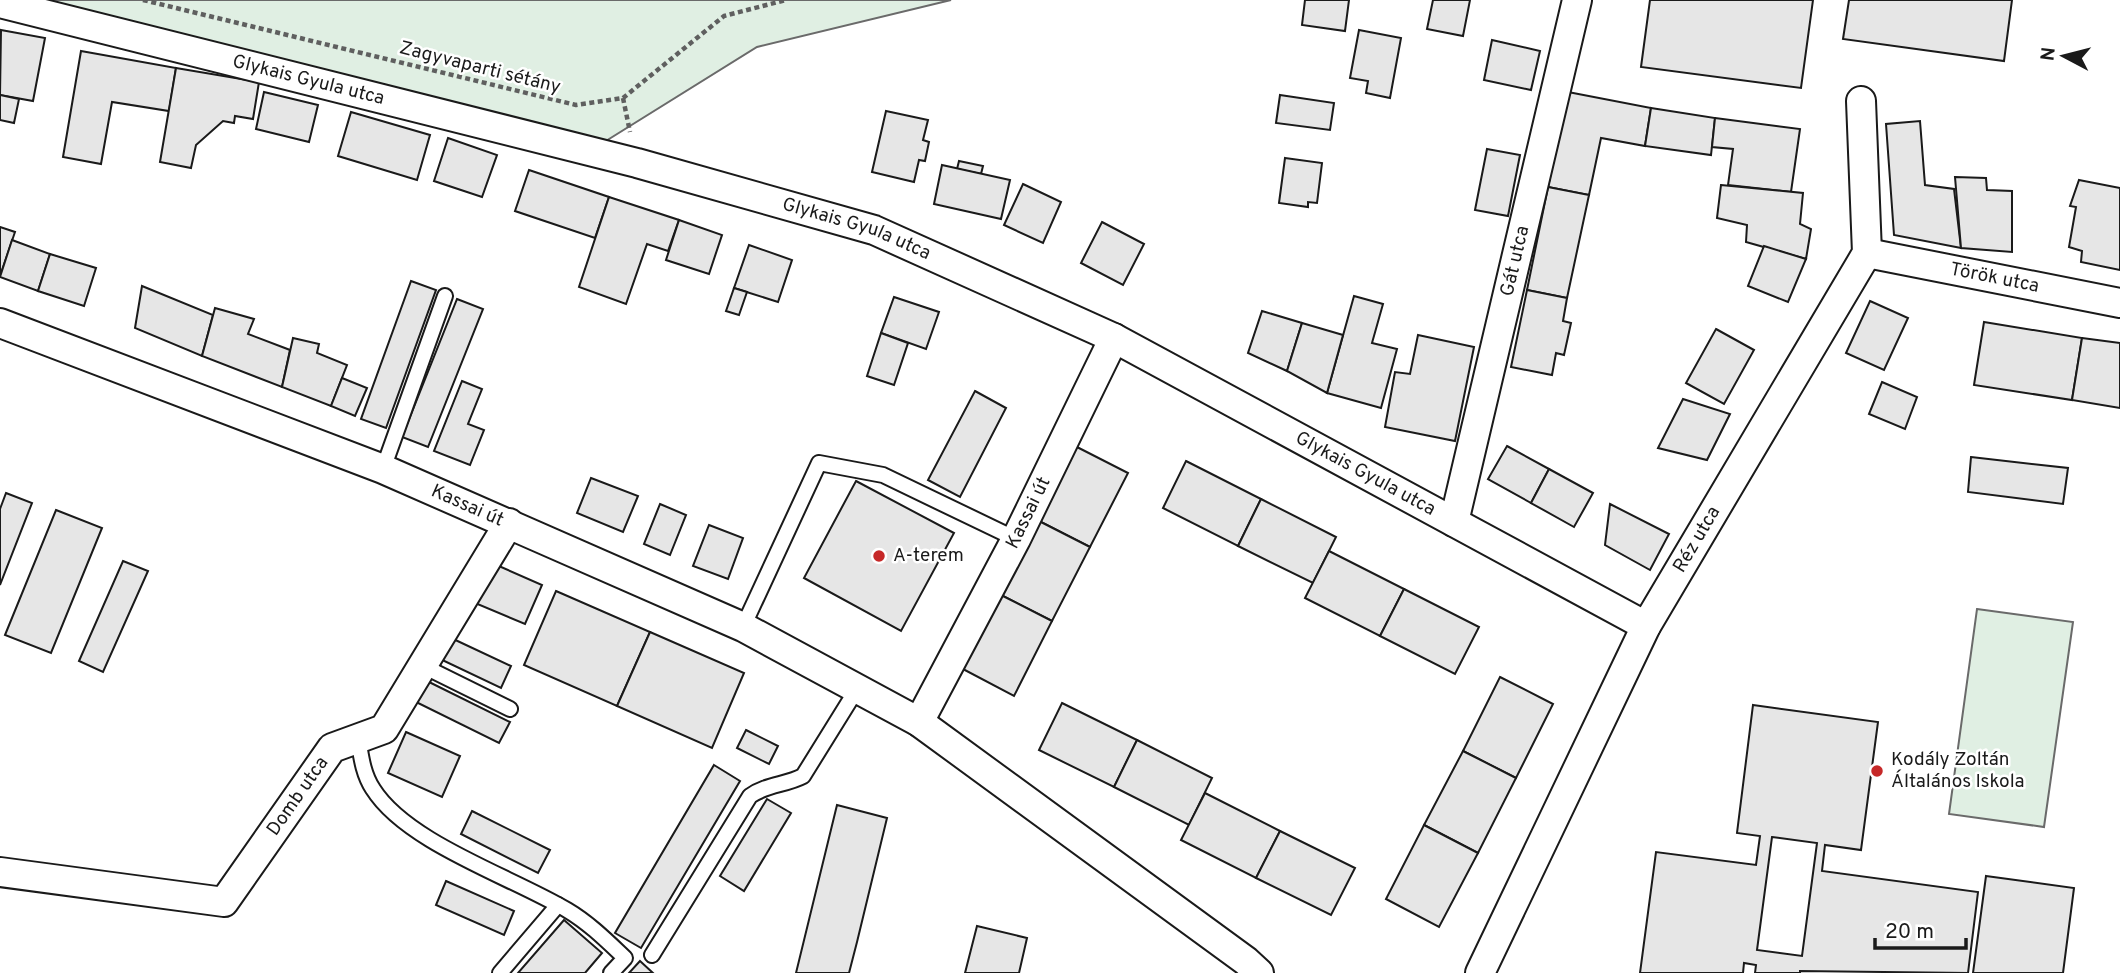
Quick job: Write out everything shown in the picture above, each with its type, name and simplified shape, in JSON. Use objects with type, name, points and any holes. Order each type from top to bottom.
[{"type":"street","name":"Gát utca","points":[[1454,522],[1577,0]]},
{"type":"street","name":"Glykais Gyula utca","points":[[0,2],[638,163],[874,230],[1114,338],[1646,626]]},
{"type":"street","points":[[1861,101],[1867,253]]},
{"type":"street","name":"Török utca","points":[[1867,253],[2120,303]]},
{"type":"street","name":"Réz utca","points":[[1480,973],[1646,626],[1867,253]]},
{"type":"street","name":"Kassai út","points":[[0,323],[383,469],[743,627],[919,722],[1259,973]]},
{"type":"street","name":"Kassai út","points":[[919,722],[1016,539],[1114,338]]},
{"type":"street","name":"Domb utca","points":[[0,872],[224,902],[332,748],[384,729],[509,523]]},
{"type":"lane","points":[[383,469],[445,296]]},
{"type":"lane","points":[[743,627],[819,463],[883,475],[1016,539]]},
{"type":"lane","points":[[421,665],[510,709]]},
{"type":"lane","points":[[652,955],[750,796],[761,788],[793,782],[803,776],[857,689]]},
{"type":"lane","points":[[358,738],[365,772],[374,790],[397,816],[424,836],[558,905],[593,929],[625,957],[611,973]]},
{"type":"lane","points":[[500,973],[558,905]]},
{"type":"path","name":"Zagyvaparti sétány","points":[[143,0],[576,106],[623,98],[724,16],[786,0]]},
{"type":"green space","points":[[0,0],[951,0],[757,47],[601,144]]},
{"type":"green space","points":[[1977,609],[2073,622],[2044,827],[1949,814]]},
{"type":"building","points":[[1305,0],[1349,0],[1345,31],[1302,25]]},
{"type":"building","points":[[1433,0],[1470,0],[1463,36],[1427,29]]},
{"type":"building","points":[[1650,0],[1813,0],[1801,88],[1641,67]]},
{"type":"building","points":[[1849,0],[2012,0],[2004,61],[1843,39]]},
{"type":"building","points":[[1,30],[45,38],[33,101],[0,95]]},
{"type":"building","points":[[1359,30],[1401,38],[1390,98],[1366,93],[1368,81],[1350,78]]},
{"type":"building","points":[[1492,40],[1540,51],[1531,90],[1484,80]]},
{"type":"building","points":[[81,51],[176,68],[169,111],[112,102],[101,164],[63,157]]},
{"type":"building","points":[[176,68],[259,82],[253,119],[235,116],[234,123],[223,121],[196,145],[191,168],[160,162]]},
{"type":"building","points":[[264,92],[318,105],[309,142],[256,129]]},
{"type":"building","points":[[1568,92],[1651,108],[1645,146],[1601,138],[1589,195],[1548,187]]},
{"type":"building","points":[[0,95],[19,99],[14,123],[0,120]]},
{"type":"building","points":[[1280,95],[1334,103],[1330,130],[1276,123]]},
{"type":"building","points":[[1651,108],[1715,118],[1711,155],[1645,146]]},
{"type":"building","points":[[886,111],[928,120],[923,140],[929,142],[925,161],[919,160],[914,182],[872,172]]},
{"type":"building","points":[[351,112],[430,135],[417,180],[338,156]]},
{"type":"building","points":[[1715,118],[1800,129],[1791,192],[1728,185],[1733,149],[1712,147]]},
{"type":"building","points":[[1920,121],[1925,185],[1954,189],[1961,248],[1894,235],[1886,124]]},
{"type":"building","points":[[448,138],[497,155],[482,197],[434,181]]},
{"type":"building","points":[[1487,149],[1520,155],[1508,216],[1475,210]]},
{"type":"building","points":[[1285,158],[1322,163],[1317,203],[1308,202],[1308,207],[1279,203]]},
{"type":"building","points":[[959,161],[983,166],[981,174],[957,169]]},
{"type":"building","points":[[942,165],[1010,180],[1001,219],[934,204]]},
{"type":"building","points":[[529,170],[609,197],[595,238],[515,211]]},
{"type":"building","points":[[1955,177],[1986,178],[1987,190],[2012,191],[2012,252],[1961,248]]},
{"type":"building","points":[[2079,180],[2120,188],[2120,270],[2081,262],[2082,251],[2069,247],[2076,207],[2070,206]]},
{"type":"building","points":[[1023,184],[1061,202],[1043,243],[1004,225]]},
{"type":"building","points":[[1721,185],[1803,193],[1800,224],[1811,229],[1806,259],[1746,242],[1747,225],[1717,218]]},
{"type":"building","points":[[1548,187],[1589,195],[1567,298],[1527,290]]},
{"type":"building","points":[[609,197],[679,220],[668,251],[647,244],[626,304],[579,287]]},
{"type":"building","points":[[679,220],[722,235],[709,274],[666,260]]},
{"type":"building","points":[[1102,222],[1144,244],[1123,285],[1081,263]]},
{"type":"building","points":[[0,227],[15,232],[0,276]]},
{"type":"building","points":[[12,240],[50,254],[38,291],[0,277]]},
{"type":"building","points":[[749,245],[792,260],[778,302],[734,288]]},
{"type":"building","points":[[1764,246],[1806,259],[1788,302],[1748,286]]},
{"type":"building","points":[[50,254],[96,268],[84,306],[38,291]]},
{"type":"building","points":[[411,281],[436,290],[386,428],[361,419]]},
{"type":"building","points":[[142,286],[213,315],[202,356],[135,328]]},
{"type":"building","points":[[734,288],[747,292],[739,315],[726,311]]},
{"type":"building","points":[[1527,290],[1567,298],[1563,321],[1571,323],[1564,355],[1556,353],[1552,375],[1511,367]]},
{"type":"building","points":[[1354,296],[1383,304],[1372,343],[1397,349],[1381,408],[1327,393]]},
{"type":"building","points":[[894,297],[939,312],[926,349],[881,333]]},
{"type":"building","points":[[457,299],[483,309],[428,447],[402,437]]},
{"type":"building","points":[[1870,301],[1908,318],[1884,370],[1846,353]]},
{"type":"building","points":[[215,308],[254,319],[248,334],[290,350],[282,387],[202,356]]},
{"type":"building","points":[[1262,311],[1302,323],[1287,371],[1248,353]]},
{"type":"building","points":[[1984,322],[2082,338],[2072,400],[1974,385]]},
{"type":"building","points":[[1302,323],[1343,335],[1327,393],[1287,371]]},
{"type":"building","points":[[1716,329],[1754,350],[1724,404],[1686,383]]},
{"type":"building","points":[[881,333],[908,343],[894,385],[867,376]]},
{"type":"building","points":[[1418,335],[1474,347],[1455,441],[1385,427],[1395,372],[1410,374]]},
{"type":"building","points":[[293,338],[319,344],[317,353],[347,365],[331,406],[282,387]]},
{"type":"building","points":[[2082,338],[2120,343],[2120,408],[2072,400]]},
{"type":"building","points":[[342,378],[367,388],[355,416],[331,406]]},
{"type":"building","points":[[462,381],[482,389],[468,424],[484,430],[470,465],[434,451]]},
{"type":"building","points":[[1882,382],[1917,397],[1905,429],[1869,414]]},
{"type":"building","points":[[975,391],[1006,408],[960,497],[928,480]]},
{"type":"building","points":[[1683,399],[1730,414],[1707,460],[1658,448]]},
{"type":"building","points":[[1075,446],[1128,473],[1090,547],[1037,520]]},
{"type":"building","points":[[1507,446],[1549,469],[1531,503],[1488,479]]},
{"type":"building","points":[[1971,457],[2068,468],[2063,504],[1968,492]]},
{"type":"building","points":[[1186,461],[1261,499],[1238,546],[1163,508]]},
{"type":"building","points":[[1549,469],[1593,493],[1574,527],[1531,503]]},
{"type":"building","points":[[591,478],[638,496],[623,532],[577,513]]},
{"type":"building","name":"A-terem","points":[[856,481],[954,533],[901,631],[804,578]]},
{"type":"building","points":[[6,493],[32,503],[0,585],[0,509]]},
{"type":"building","points":[[1261,499],[1336,537],[1313,583],[1238,546]]},
{"type":"building","points":[[660,504],[686,515],[670,555],[644,544]]},
{"type":"building","points":[[1610,504],[1669,534],[1650,570],[1605,545]]},
{"type":"building","points":[[56,510],[102,528],[51,653],[5,635]]},
{"type":"building","points":[[1037,520],[1090,547],[1052,621],[999,594]]},
{"type":"building","points":[[709,525],[743,538],[728,579],[693,566]]},
{"type":"building","points":[[1329,551],[1404,589],[1380,636],[1305,598]]},
{"type":"building","points":[[123,561],[148,571],[103,672],[79,661]]},
{"type":"building","points":[[492,563],[542,585],[525,624],[475,603]]},
{"type":"building","points":[[1404,589],[1479,627],[1455,674],[1380,636]]},
{"type":"building","points":[[556,591],[650,632],[617,706],[524,665]]},
{"type":"building","points":[[999,594],[1052,621],[1014,696],[961,668]]},
{"type":"building","points":[[650,632],[744,673],[712,748],[617,706]]},
{"type":"building","points":[[449,637],[511,666],[501,688],[438,658]]},
{"type":"building","points":[[1500,677],[1553,704],[1516,778],[1463,751]]},
{"type":"building","points":[[423,679],[510,722],[499,743],[412,700]]},
{"type":"building","points":[[1062,703],[1137,740],[1114,787],[1039,750]]},
{"type":"building","points":[[1753,705],[1878,722],[1861,850],[1825,845],[1822,871],[1978,892],[1968,973],[1755,973],[1756,965],[1744,963],[1743,973],[1640,973],[1656,852],[1756,865],[1760,836],[1737,833]],"holes":[[[1772,837],[1817,843],[1802,956],[1757,950]]]},
{"type":"building","points":[[746,730],[778,746],[769,764],[737,748]]},
{"type":"building","points":[[406,732],[460,756],[442,797],[388,773]]},
{"type":"building","points":[[1137,740],[1212,778],[1189,825],[1114,787]]},
{"type":"building","points":[[1463,751],[1516,778],[1478,853],[1424,825]]},
{"type":"building","points":[[714,765],[740,781],[641,948],[615,933]]},
{"type":"building","points":[[1205,793],[1280,831],[1256,878],[1181,840]]},
{"type":"building","points":[[767,799],[791,813],[744,891],[720,876]]},
{"type":"building","points":[[837,805],[887,818],[857,942],[849,973],[796,973]]},
{"type":"building","points":[[472,811],[550,850],[538,873],[461,834]]},
{"type":"building","points":[[1424,825],[1478,853],[1439,927],[1386,899]]},
{"type":"building","points":[[1280,831],[1355,868],[1331,915],[1256,878]]},
{"type":"building","points":[[1986,876],[2074,888],[2063,973],[1973,973]]},
{"type":"building","points":[[446,881],[514,911],[504,935],[436,905]]},
{"type":"building","points":[[564,920],[602,953],[585,973],[518,973]]},
{"type":"building","points":[[977,926],[1027,938],[1019,973],[965,973]]},
{"type":"building","points":[[640,961],[653,973],[629,973]]},
{"type":"place","name":"A-terem","points":[[879,556]]},
{"type":"place","name":"Kodály Zoltán Általános Iskola","points":[[1877,771]]}]
